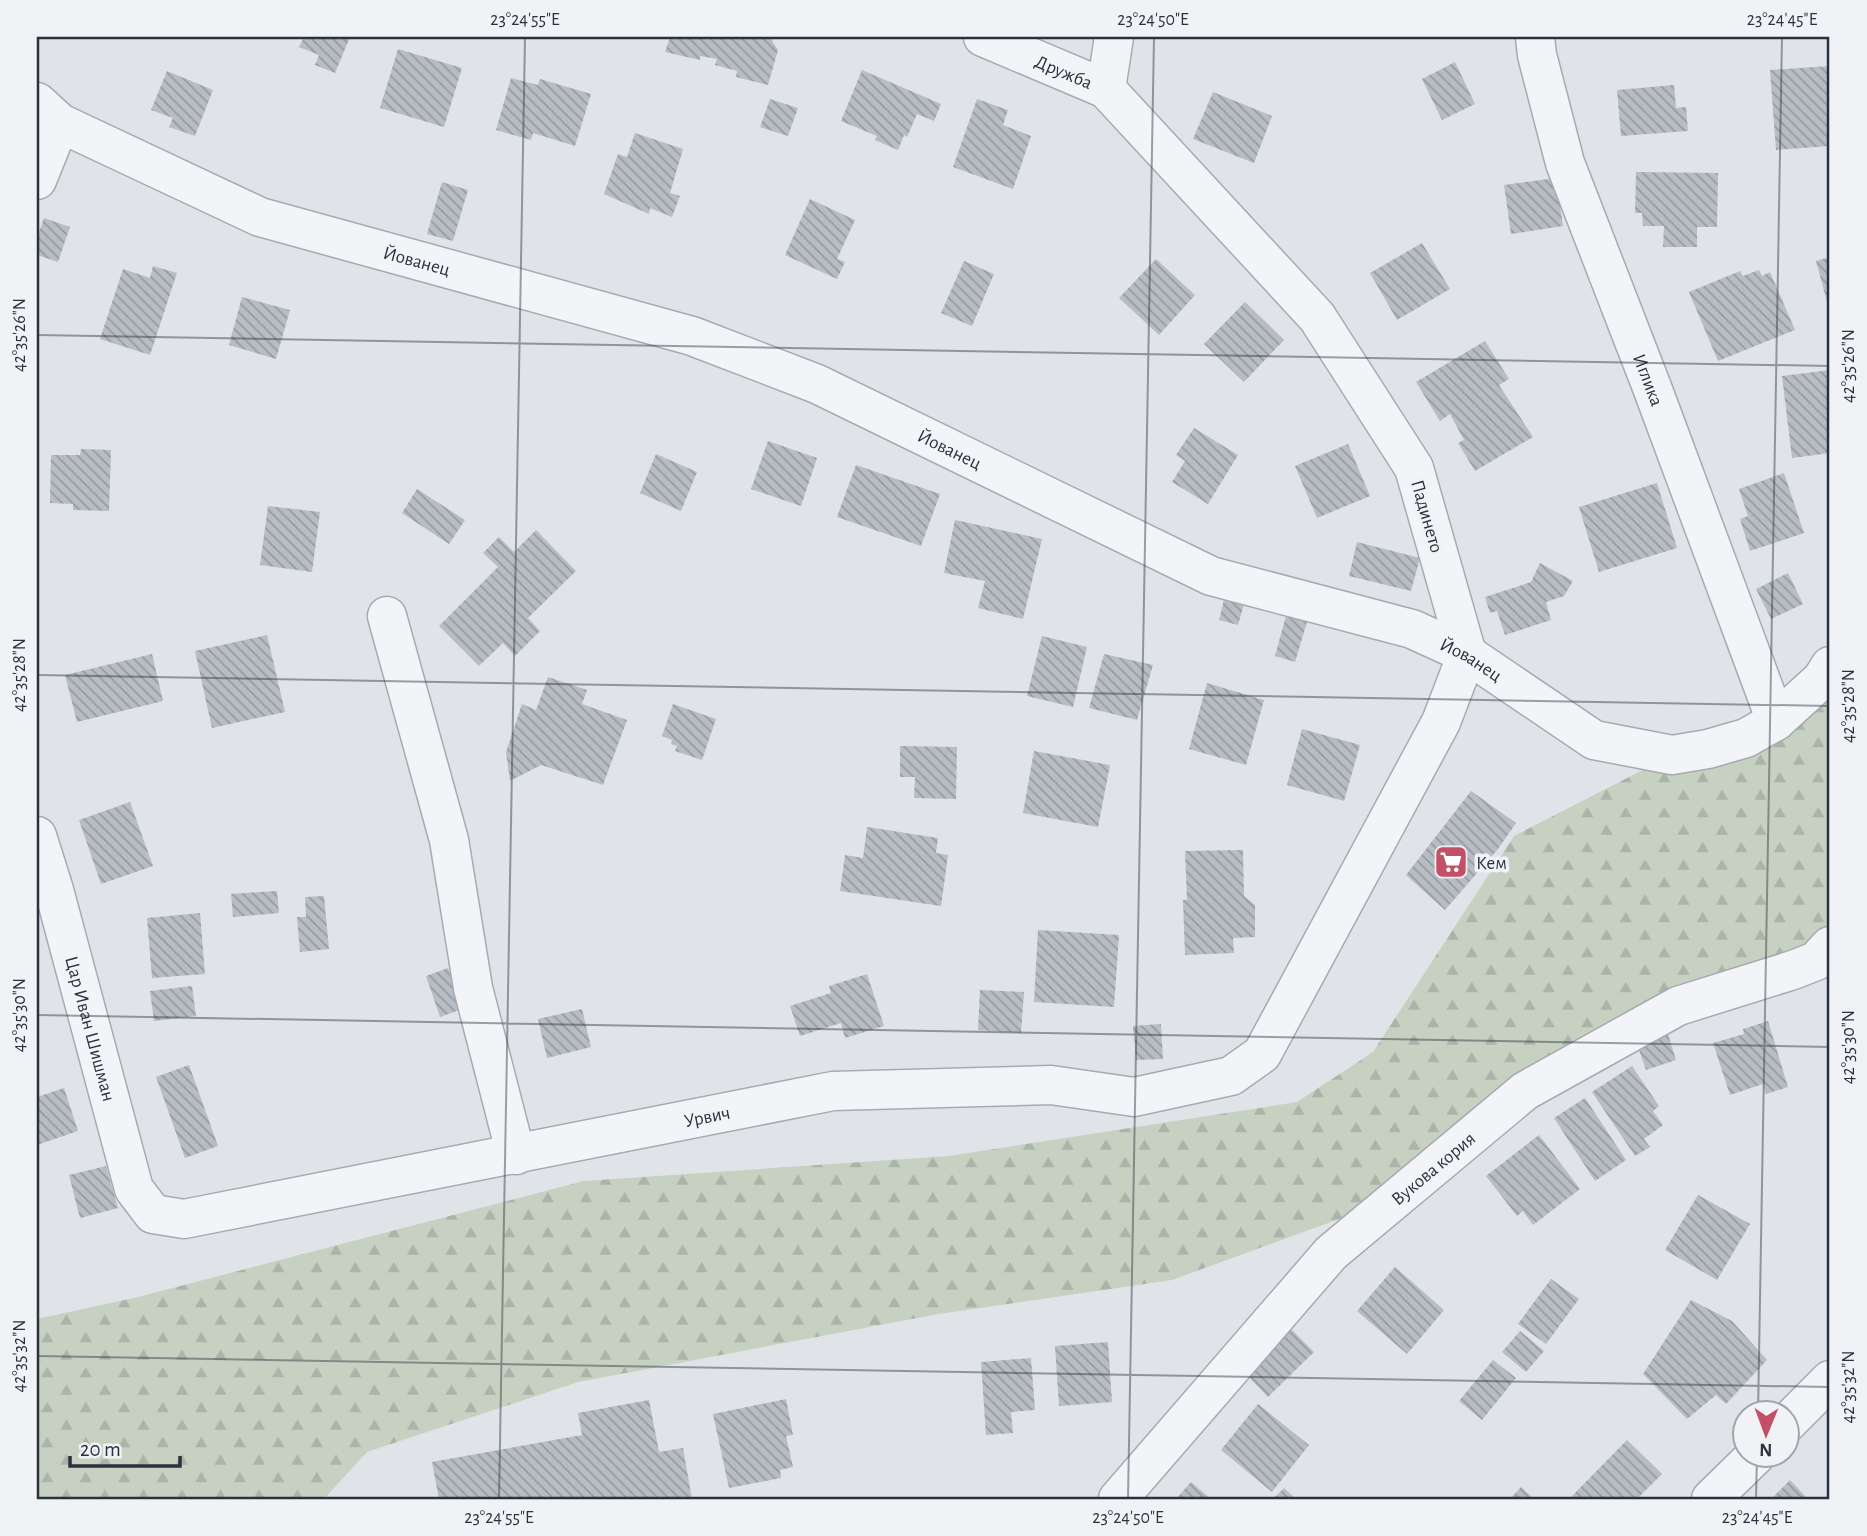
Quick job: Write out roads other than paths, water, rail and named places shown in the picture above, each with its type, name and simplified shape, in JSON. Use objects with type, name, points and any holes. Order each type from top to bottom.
[{"type":"street","name":"Дружба","points":[[983,37],[1106,89]]},
{"type":"street","points":[[1106,89],[1114,37]]},
{"type":"street","name":"Иглика","points":[[1535,37],[1537,55],[1565,163],[1776,721]]},
{"type":"street","name":"Падинето","points":[[1106,89],[1317,317],[1414,468],[1467,653]]},
{"type":"street","points":[[37,180],[49,113]]},
{"type":"street","name":"Йованец","points":[[49,113],[260,217],[692,336],[817,384],[1210,576],[1412,629],[1467,653],[1594,740],[1672,755],[1708,749],[1746,738],[1776,721],[1822,679],[1830,666]]},
{"type":"street","points":[[387,616],[449,840],[472,988],[516,1155]]},
{"type":"street","name":"Урвич","points":[[153,1214],[184,1219],[833,1091],[1051,1085],[1134,1097],[1231,1076],[1262,1054],[1441,722],[1467,653]]},
{"type":"street","name":"Цар Иван Шишман","points":[[37,836],[134,1189],[153,1214]]},
{"type":"street","name":"Вукова кория","points":[[1118,1499],[1331,1253],[1525,1091],[1678,1006],[1816,961],[1830,946]]},
{"type":"street","points":[[1793,970],[1830,987]]},
{"type":"street","points":[[1800,1411],[1830,1380]]},
{"type":"street","points":[[1711,1499],[1740,1470]]},
{"type":"place","name":"Кем","points":[[1451,862]]}]
